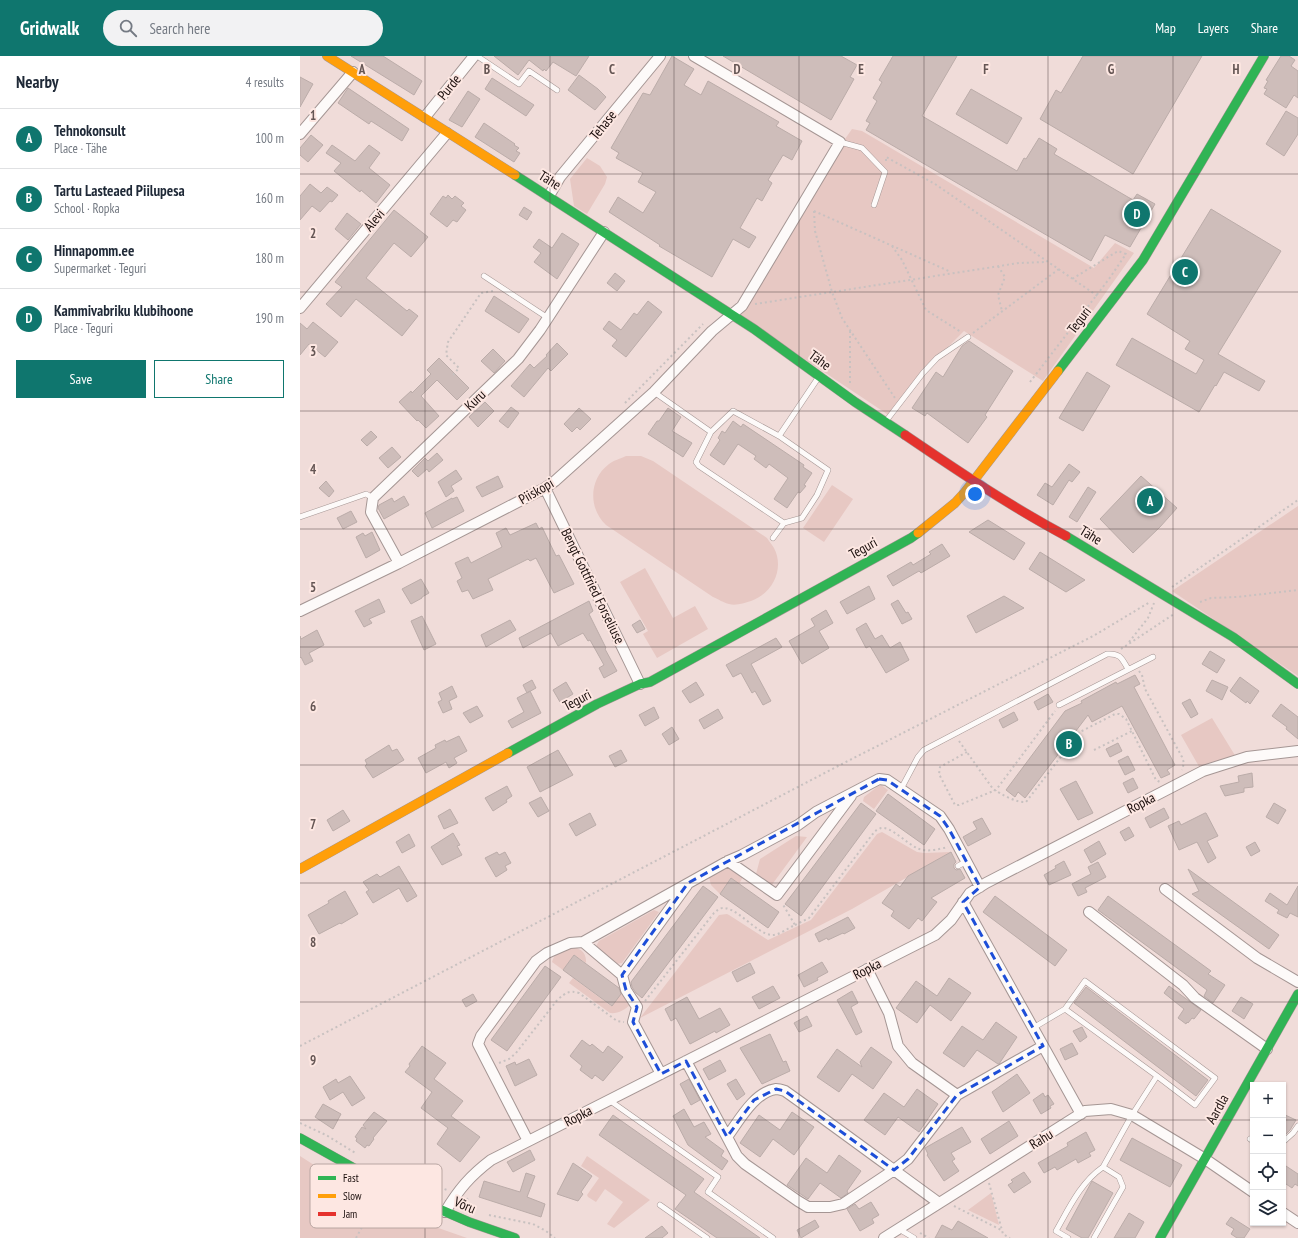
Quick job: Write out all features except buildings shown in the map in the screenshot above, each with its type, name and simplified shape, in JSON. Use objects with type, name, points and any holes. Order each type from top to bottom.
[{"type":"street","name":"Tähe","points":[[328,56],[425,117],[447,133],[549,196],[754,329],[973,481],[1233,637],[1298,684]]},
{"type":"street","name":"Purde","points":[[425,117],[475,56]]},
{"type":"street","name":"Tehase","points":[[549,196],[560,177],[660,56]]},
{"type":"street","points":[[694,56],[840,142]]},
{"type":"street","name":"Teguri","points":[[300,869],[597,704],[640,684],[650,682],[911,538],[955,503],[1143,260],[1264,56]]},
{"type":"street","points":[[300,134],[353,72]]},
{"type":"street","name":"Alevi","points":[[300,308],[447,133]]},
{"type":"street","name":"Piiskopi","points":[[300,611],[399,563],[545,488],[555,481],[654,392],[712,331],[742,306],[840,142]]},
{"type":"street","name":"Kuru","points":[[373,498],[518,359],[548,318],[604,232]]},
{"type":"street","name":"Bengt Gottfried Forseliuse","points":[[545,488],[640,684]]},
{"type":"street","points":[[373,498],[372,512],[399,563]]},
{"type":"street","name":"Ropka","points":[[445,1212],[456,1194],[469,1179],[491,1160],[935,935],[951,920],[962,902],[970,893],[980,887],[1203,771],[1247,757],[1298,752]]},
{"type":"street","points":[[528,1142],[478,1044],[481,1036],[536,961],[547,953],[570,943],[583,942],[728,861],[798,825],[816,812],[879,779],[887,780],[940,816],[958,846],[963,864],[980,887]]},
{"type":"street","points":[[728,861],[777,896],[852,793]]},
{"type":"street","points":[[622,975],[688,883]]},
{"type":"street","points":[[1165,889],[1257,958],[1298,982]]},
{"type":"street","points":[[962,902],[1080,1114]]},
{"type":"street","points":[[1089,912],[1183,985],[1195,998],[1267,1049]]},
{"type":"street","points":[[583,942],[622,975],[626,990],[637,1007],[634,1018],[661,1074]]},
{"type":"street","points":[[867,969],[889,1013],[898,1046],[912,1062],[957,1095]]},
{"type":"street","name":"Aardla","points":[[1160,1238],[1298,994]]},
{"type":"street","points":[[686,1061],[737,1156],[745,1164],[798,1202],[808,1207],[830,1207],[843,1204],[908,1159],[957,1095],[1043,1046]]},
{"type":"street","points":[[727,1137],[754,1100],[776,1089],[785,1091],[939,1203]]},
{"type":"street","name":"Rahu","points":[[884,1238],[1086,1111],[1112,1109],[1132,1115],[1205,1159],[1251,1190]]},
{"type":"street","name":"Võru","points":[[300,1138],[347,1164]]},
{"type":"street","name":"Võru","points":[[442,1211],[515,1238]]},
{"type":"street","points":[[1286,1215],[1298,1223]]},
{"type":"lane","points":[[475,56],[519,84],[529,71],[557,90]]},
{"type":"lane","points":[[840,142],[862,148],[885,172],[874,205]]},
{"type":"lane","points":[[484,276],[548,318]]},
{"type":"lane","points":[[886,422],[937,358],[968,337]]},
{"type":"lane","points":[[779,436],[820,376]]},
{"type":"lane","points":[[654,392],[711,432]]},
{"type":"lane","points":[[773,538],[784,523],[802,518],[817,495],[828,470],[779,436],[733,411],[711,432],[696,462],[699,466],[784,523]]},
{"type":"lane","points":[[300,517],[366,494],[373,498]]},
{"type":"lane","points":[[900,789],[918,757],[924,750],[954,734],[1107,654],[1115,653],[1121,657],[1128,669]]},
{"type":"lane","points":[[1059,705],[1153,657]]},
{"type":"lane","points":[[1033,1028],[1065,1009],[1085,981],[1215,1078],[1194,1105],[1065,1009]]},
{"type":"lane","points":[[1068,1238],[1056,1231],[1076,1197],[1093,1174],[1103,1167],[1132,1115],[1157,1076]]},
{"type":"lane","points":[[609,1100],[718,1177],[708,1192],[773,1238]]},
{"type":"lane","points":[[1286,1139],[1298,1126]]},
{"type":"lane","points":[[1094,1238],[1123,1187],[1119,1177],[1103,1167]]},
{"type":"lane","points":[[660,1205],[707,1238]]},
{"type":"lane","points":[[899,1229],[914,1238]]},
{"type":"path","points":[[885,172],[886,157],[935,184],[1109,304]]},
{"type":"path","points":[[899,404],[842,318],[832,292],[815,230],[814,211],[952,273]]},
{"type":"path","points":[[892,246],[902,260],[926,310],[968,337],[1058,269]]},
{"type":"path","points":[[1030,382],[1126,254],[1118,251],[1072,279]]},
{"type":"path","points":[[742,306],[998,266],[1019,263],[1047,262]]},
{"type":"path","points":[[998,266],[1005,277],[998,295],[1002,311]]},
{"type":"path","points":[[453,375],[459,368],[446,355],[448,342],[481,293],[504,289]]},
{"type":"path","points":[[621,407],[703,324]]},
{"type":"path","points":[[850,330],[850,388]]},
{"type":"path","points":[[1162,594],[1298,500]]},
{"type":"path","points":[[1115,653],[1185,608],[1211,598],[1237,597],[1298,590]]},
{"type":"path","points":[[300,1046],[835,768],[1095,635],[1151,601]]},
{"type":"path","points":[[1128,645],[1148,618],[1154,603]]},
{"type":"path","points":[[1128,669],[1139,671],[1142,675],[1146,689],[1182,757],[1184,763],[1182,770],[1179,773]]},
{"type":"path","points":[[967,752],[940,767],[939,770],[939,774],[955,805],[960,805],[996,790],[1059,705]]},
{"type":"path","points":[[954,734],[993,789],[1019,801],[1026,802],[1080,732],[1115,714],[1119,714],[1126,719],[1156,780],[1163,784]]},
{"type":"path","points":[[1094,750],[1132,731]]},
{"type":"path","points":[[490,1067],[510,1059],[516,1054],[558,999],[564,994],[572,991],[579,993],[617,1021],[634,1018],[719,908],[733,910],[765,933],[773,935],[809,918],[875,831],[881,828],[889,829],[917,848],[935,850],[958,846]]},
{"type":"path","points":[[777,896],[788,911],[795,925]]},
{"type":"path","points":[[300,1123],[326,1135],[359,1156]]},
{"type":"path","points":[[988,1180],[1004,1234],[1010,1238]]},
{"type":"path","points":[[442,1188],[467,1198],[469,1205],[473,1210],[479,1212]]},
{"type":"path","points":[[951,1204],[1003,1231]]},
{"type":"path","points":[[485,1213],[533,1224],[555,1238]]},
{"type":"path","points":[[356,1238],[362,1228]]},
{"type":"path","points":[[919,1232],[930,1238]]},
{"type":"highlighted area","points":[[879,779],[887,780],[940,816],[949,829],[980,887],[963,902],[1043,1046],[957,1095],[908,1159],[894,1170],[785,1091],[776,1089],[754,1100],[727,1137],[686,1061],[661,1074],[633,1022],[637,1007],[626,990],[622,975],[688,883]]},
{"type":"shaded area","points":[[852,129],[862,131],[1094,268],[1115,243],[1134,253],[1043,381],[964,331],[937,358],[890,416],[740,316]]},
{"type":"shaded area","points":[[587,158],[600,166],[607,177],[605,184],[587,214],[574,206],[570,179]]},
{"type":"shaded area","points":[[626,456],[641,456],[653,461],[767,538],[774,548],[778,564],[774,580],[765,593],[758,598],[743,603],[734,605],[725,603],[713,597],[606,525],[596,510],[593,494],[595,485],[602,470],[609,464]]},
{"type":"shaded area","points":[[832,485],[853,499],[824,542],[803,528]]},
{"type":"shaded area","points":[[1298,506],[1298,676],[1172,591]]},
{"type":"shaded area","points":[[645,568],[673,618],[695,606],[708,629],[657,658],[643,634],[648,631],[620,582]]},
{"type":"shaded area","points":[[1212,718],[1236,757],[1201,770],[1181,735]]},
{"type":"shaded area","points":[[881,785],[888,790],[874,809],[863,801],[864,797]]},
{"type":"shaded area","points":[[882,832],[917,852],[951,852],[852,909],[640,1018],[719,915],[729,915],[768,940],[811,920],[877,834]]},
{"type":"shaded area","points":[[796,836],[807,837],[771,886],[756,874],[760,859]]},
{"type":"shaded area","points":[[725,867],[728,867],[743,877],[739,884],[731,878],[720,894],[711,885],[709,877]]},
{"type":"shaded area","points":[[654,910],[659,912],[622,963],[616,964],[595,948],[599,941]]},
{"type":"shaded area","points":[[569,946],[579,949],[584,953],[586,963],[574,955],[563,970],[552,962],[556,954]]},
{"type":"shaded area","points":[[573,978],[611,1006],[623,991],[630,1004],[621,1011],[610,1013],[569,983]]},
{"type":"shaded area","points":[[300,1156],[312,1164],[310,1164],[310,1228],[438,1228],[467,1238],[300,1238]]},
{"type":"shaded area","points":[[587,1156],[650,1200],[614,1228],[607,1224],[623,1202],[605,1189],[596,1202],[588,1197],[587,1195],[599,1178],[581,1166]]},
{"type":"shaded area","points":[[991,1193],[999,1225],[968,1210]]},
{"type":"traffic: fast","points":[[1058,371],[1143,260],[1264,56]]},
{"type":"traffic: fast","points":[[515,175],[754,329],[855,402],[905,435]]},
{"type":"traffic: fast","points":[[508,753],[597,704],[640,684],[650,682],[918,533]]},
{"type":"traffic: fast","points":[[1066,536],[1233,637],[1298,684]]},
{"type":"traffic: fast","points":[[1160,1238],[1298,994]]},
{"type":"traffic: fast","points":[[300,1138],[347,1164]]},
{"type":"traffic: fast","points":[[442,1210],[469,1222],[515,1238]]},
{"type":"traffic: slow","points":[[327,56],[515,175]]},
{"type":"traffic: slow","points":[[918,533],[955,503],[965,492],[1058,371]]},
{"type":"traffic: slow","points":[[300,869],[508,753]]},
{"type":"traffic: jam","points":[[905,435],[964,475],[1045,525],[1066,536]]},
{"type":"place","name":"Kammivabriku klubihoone","points":[[1137,214]]},
{"type":"place","name":"Hinnapomm.ee","points":[[1185,272]]},
{"type":"place","name":"Tehnokonsult","points":[[1150,501]]},
{"type":"place","name":"Tartu Lasteaed Piilupesa","points":[[1069,744]]}]
